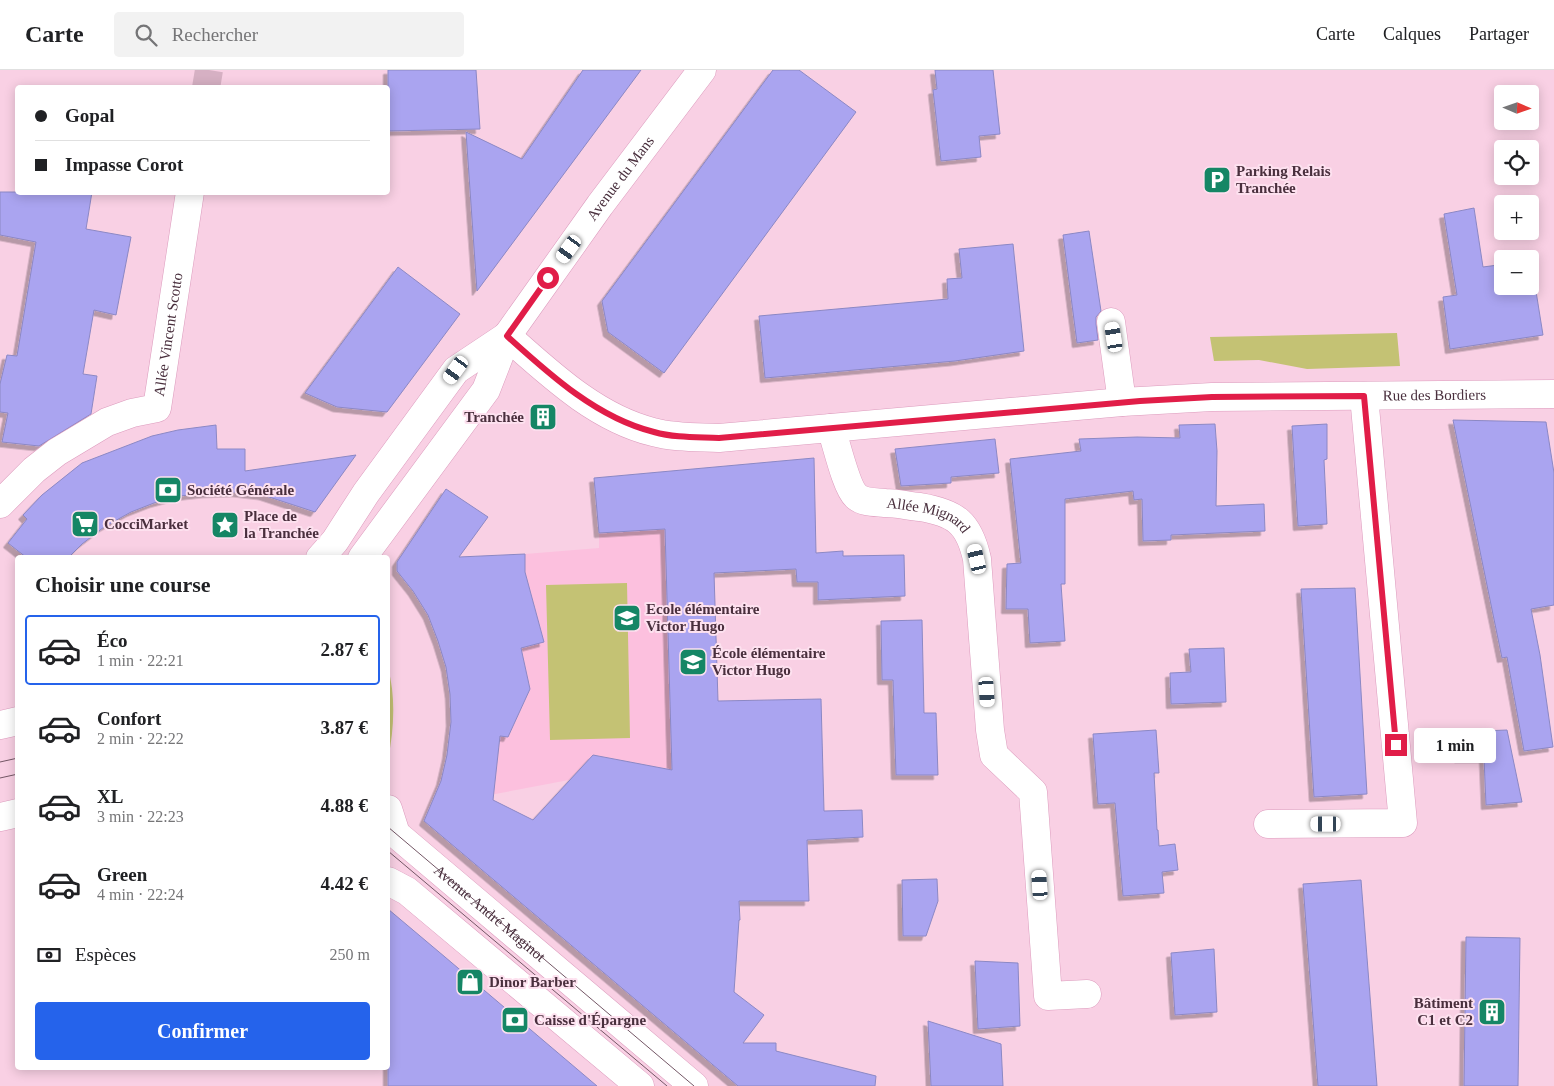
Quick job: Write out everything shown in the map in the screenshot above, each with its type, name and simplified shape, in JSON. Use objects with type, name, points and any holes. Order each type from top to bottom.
[{"type":"street","name":"Avenue du Mans","points":[[364,555],[486,390],[507,336],[600,205],[702,70]]},
{"type":"street","name":"Allée Vincent Scotto","points":[[0,504],[34,470],[58,452],[107,422],[132,412],[158,408],[190,195]]},
{"type":"street","points":[[1111,322],[1122,402]]},
{"type":"street","name":"Avenue du Mans","points":[[323,555],[335,541],[366,493],[456,370],[507,336]]},
{"type":"street","name":"Rue des Bordiers","points":[[507,336],[535,361],[591,404],[623,422],[653,432],[684,437],[719,438],[1122,402],[1195,398],[1554,394]]},
{"type":"street","points":[[1268,824],[1403,823],[1364,396]]},
{"type":"street","name":"Allée Mignard","points":[[831,428],[850,487],[856,497],[867,502],[894,503],[941,511],[955,518],[965,527],[973,541],[977,559],[990,730],[994,755],[1033,792],[1048,996],[1087,994]]},
{"type":"street","points":[[0,725],[15,721]]},
{"type":"street","points":[[0,817],[15,814]]},
{"type":"street","name":"Avenue André Maginot","points":[[390,815],[396,834],[694,1086]]},
{"type":"street","points":[[390,882],[408,891],[640,1086]]},
{"type":"shaded area","points":[[1397,333],[1400,366],[1307,369],[1259,360],[1214,361],[1210,337]]},
{"type":"shaded area","name":"Ecole élémentaire Victor Hugo","points":[[594,478],[713,517],[720,781],[593,755],[569,780],[490,795],[500,736],[508,737],[530,689],[521,648],[544,641],[531,594],[524,582],[525,554],[599,548]]},
{"type":"shaded area","points":[[627,583],[630,738],[550,740],[546,585]]},
{"type":"shaded area","points":[[390,675],[393,714],[390,748]]},
{"type":"building","points":[[388,70],[476,70],[480,129],[390,131],[390,85],[388,85]]},
{"type":"building","points":[[583,70],[641,70],[477,291],[466,132],[522,159]]},
{"type":"building","points":[[773,70],[799,70],[856,112],[664,373],[608,332],[602,301]]},
{"type":"building","points":[[935,70],[993,70],[1000,134],[979,136],[981,157],[941,161],[933,90],[937,89]]},
{"type":"building","points":[[0,192],[15,192],[15,195],[92,195],[86,229],[131,237],[116,315],[94,310],[83,374],[97,376],[91,414],[39,446],[2,442],[8,413],[0,412],[0,384],[7,355],[17,356],[36,242],[0,235]]},
{"type":"building","points":[[1474,208],[1483,267],[1494,266],[1494,295],[1537,295],[1543,335],[1450,349],[1443,297],[1457,295],[1444,214]]},
{"type":"building","points":[[1089,231],[1101,311],[1096,317],[1098,340],[1077,343],[1063,235]]},
{"type":"building","points":[[1013,244],[1024,351],[955,361],[765,378],[759,316],[948,299],[947,279],[962,278],[959,249]]},
{"type":"building","points":[[398,267],[460,314],[387,412],[337,407],[305,393]]},
{"type":"building","points":[[1453,420],[1546,422],[1554,473],[1554,605],[1531,609],[1540,655],[1553,747],[1524,751],[1507,657],[1502,658]]},
{"type":"building","points":[[1215,424],[1217,451],[1216,506],[1264,504],[1265,531],[1171,535],[1171,540],[1143,541],[1142,499],[1134,500],[1133,491],[1065,499],[1065,584],[1061,584],[1065,641],[1030,643],[1028,609],[1006,609],[1007,564],[1021,563],[1010,459],[1081,451],[1079,439],[1180,438],[1179,425]]},
{"type":"building","points":[[1327,424],[1327,459],[1324,460],[1327,524],[1298,526],[1292,426]]},
{"type":"building","points":[[216,425],[217,449],[245,449],[245,471],[356,455],[315,512],[263,495],[237,492],[207,493],[180,496],[131,512],[104,527],[71,555],[23,555],[8,543],[27,519],[23,515],[42,495],[82,463],[152,436],[178,430]]},
{"type":"building","points":[[995,439],[999,473],[951,477],[951,483],[901,486],[895,449]]},
{"type":"building","points":[[814,458],[816,553],[843,551],[843,556],[904,555],[905,596],[818,600],[818,582],[797,582],[796,569],[714,573],[718,701],[821,699],[824,811],[862,810],[863,837],[807,840],[809,901],[739,901],[740,920],[734,992],[764,1015],[743,1043],[776,1043],[776,1051],[876,1076],[875,1086],[738,1086],[424,821],[441,781],[447,755],[451,722],[450,694],[446,667],[428,615],[413,591],[397,571],[397,562],[446,489],[488,517],[459,557],[525,554],[525,572],[544,642],[521,648],[530,689],[508,737],[500,736],[493,800],[533,820],[593,755],[672,770],[665,529],[599,533],[594,478]]},
{"type":"building","points":[[1355,588],[1367,794],[1314,797],[1301,589]]},
{"type":"building","points":[[922,620],[924,713],[936,713],[938,775],[896,775],[893,680],[882,680],[881,621]]},
{"type":"building","points":[[1224,648],[1226,702],[1171,704],[1170,673],[1191,672],[1189,649]]},
{"type":"building","points":[[1156,730],[1159,773],[1154,773],[1159,846],[1175,844],[1178,870],[1162,872],[1164,893],[1123,896],[1115,803],[1098,804],[1093,734]]},
{"type":"building","points":[[1507,730],[1522,802],[1486,805],[1484,758],[1459,758],[1458,732]]},
{"type":"building","points":[[937,879],[938,901],[926,936],[903,936],[902,880]]},
{"type":"building","points":[[1361,880],[1377,1086],[1318,1086],[1303,884]]},
{"type":"building","points":[[390,911],[597,1086],[388,1086],[388,1070],[390,1070]]},
{"type":"building","name":"Bâtiment C1 et C2","points":[[1466,937],[1520,938],[1518,1086],[1464,1086]]},
{"type":"building","points":[[1214,949],[1217,1012],[1175,1015],[1171,953]]},
{"type":"building","points":[[975,961],[1018,963],[1020,1026],[978,1029]]},
{"type":"building","points":[[928,1021],[1001,1044],[1003,1086],[931,1086]]},
{"type":"tunnel","points":[[206,85],[209,70]]},
{"type":"tram line","points":[[0,762],[15,759]]},
{"type":"tram line","points":[[0,778],[15,775]]},
{"type":"tram line","points":[[390,829],[694,1086]]},
{"type":"tram line","points":[[390,853],[667,1086]]},
{"type":"place","name":"Parking Relais Tranchée","points":[[1217,180]]},
{"type":"place","name":"Tranchée","points":[[543,417]]},
{"type":"place","name":"Société Générale","points":[[168,490]]},
{"type":"place","name":"CocciMarket","points":[[85,524]]},
{"type":"place","name":"Place de la Tranchée","points":[[225,525]]},
{"type":"place","name":"Ecole élémentaire Victor Hugo","points":[[627,618]]},
{"type":"place","name":"École élémentaire Victor Hugo","points":[[693,662]]},
{"type":"place","name":"Dinor Barber","points":[[470,982]]},
{"type":"place","name":"Bâtiment C1 et C2","points":[[1492,1012]]},
{"type":"place","name":"Caisse d'Épargne","points":[[515,1020]]},
{"type":"route","points":[[548,278],[507,336],[535,361],[591,404],[623,422],[653,432],[684,437],[719,438],[1122,402],[1212,397],[1364,396],[1396,745]]}]
